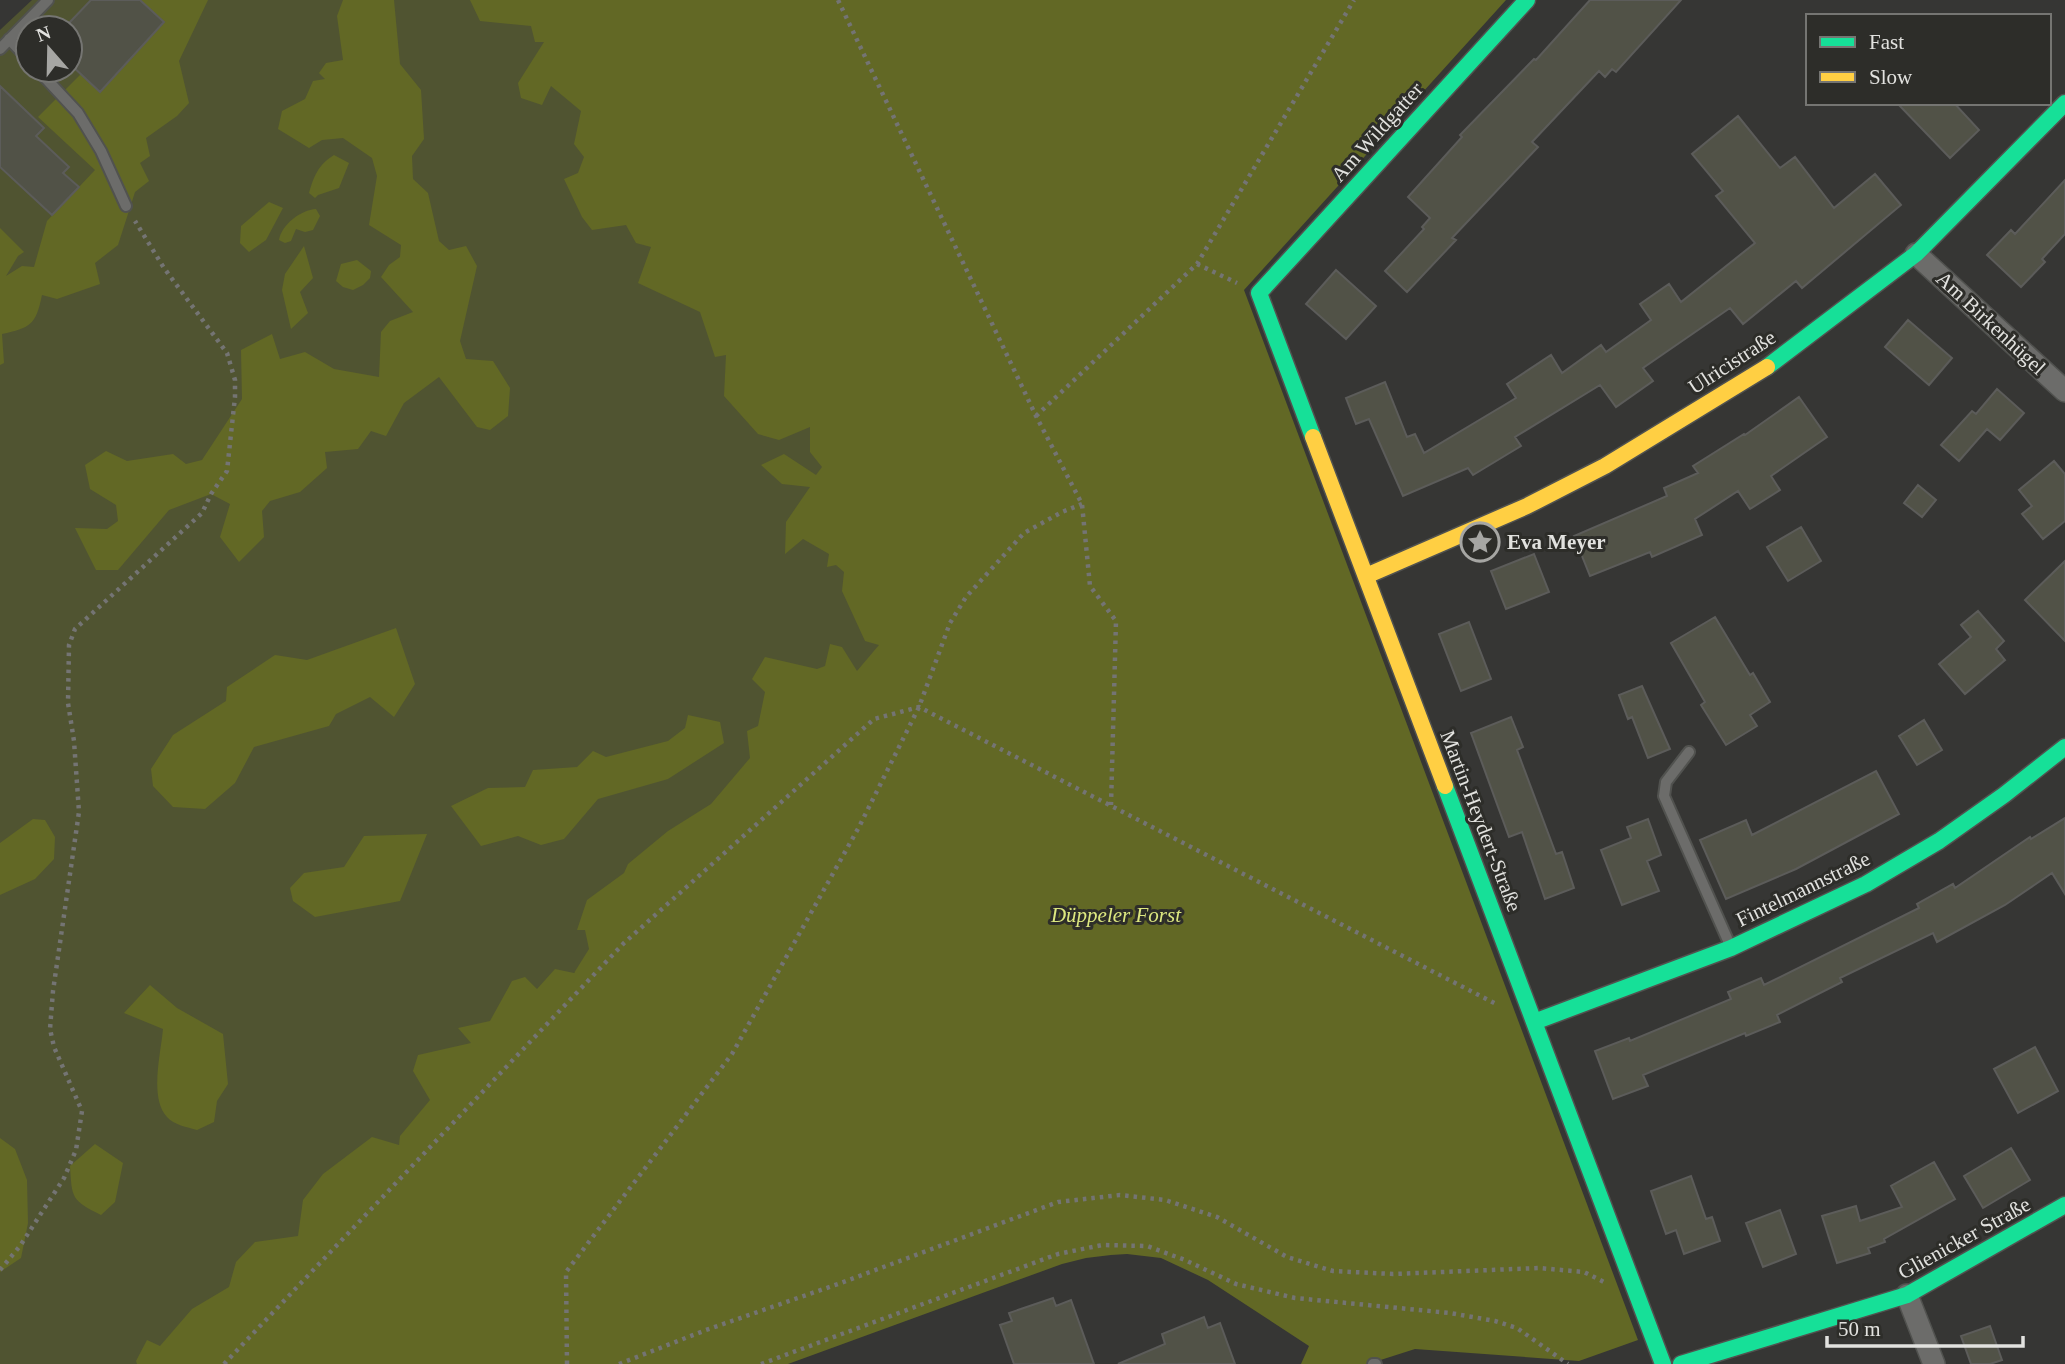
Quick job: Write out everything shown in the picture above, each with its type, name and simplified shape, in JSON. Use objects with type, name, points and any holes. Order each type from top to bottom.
[{"type":"street","name":"Am Wildgatter","points":[[1259,293],[1527,0]]},
{"type":"street","name":"Ulricistraße","points":[[1366,576],[1527,506],[1605,466],[1764,369],[1916,254],[2065,103]]},
{"type":"street","name":"Am Birkenhügel","points":[[1916,254],[2065,391]]},
{"type":"street","name":"Martin-Heydert-Straße","points":[[1259,293],[1663,1364]]},
{"type":"street","name":"Fintelmannstraße","points":[[1534,1022],[1731,948],[1866,884],[1938,841],[2004,795],[2065,747]]},
{"type":"street","name":"Glienicker Straße","points":[[1681,1364],[1907,1295],[2065,1205]]},
{"type":"street","points":[[1907,1295],[1934,1364]]},
{"type":"lane","points":[[0,49],[48,0]]},
{"type":"lane","points":[[9,38],[14,44]]},
{"type":"lane","points":[[51,84],[78,113],[101,151],[126,206]]},
{"type":"lane","points":[[1689,752],[1666,782],[1664,796],[1731,948]]},
{"type":"path","points":[[838,0],[1036,416],[1082,504],[1090,586],[1115,621],[1111,806]]},
{"type":"path","points":[[1036,416],[1197,264],[1354,0]]},
{"type":"path","points":[[0,1270],[20,1246],[64,1178],[76,1150],[82,1111],[54,1047],[50,1028],[79,812],[74,741],[68,708],[69,645],[75,629],[202,513],[227,471],[235,380],[227,353],[164,268],[126,206]]},
{"type":"path","points":[[1197,264],[1259,293]]},
{"type":"path","points":[[567,1364],[566,1272],[732,1054],[859,827],[919,707],[950,624],[966,597],[1024,533],[1082,504]]},
{"type":"path","points":[[224,1364],[624,943],[874,719],[919,707],[1462,988]]},
{"type":"path","points":[[620,1364],[1058,1202],[1120,1195],[1165,1200],[1217,1217],[1287,1257],[1333,1271],[1393,1274],[1539,1268],[1584,1272]]},
{"type":"path","points":[[761,1364],[1058,1254],[1102,1245],[1147,1246],[1236,1284],[1295,1298],[1450,1313],[1495,1321],[1517,1328],[1568,1364]]},
{"type":"green space","points":[[32,0],[578,0],[927,626],[176,1364],[0,1364],[0,30],[14,17],[14,84],[84,84],[84,14],[17,14]]},
{"type":"green space","points":[[140,0],[208,0],[179,61],[189,103],[177,116],[146,138],[150,156],[140,163],[149,181],[135,192],[118,245],[95,263],[100,284],[57,299],[42,295],[37,313],[30,324],[2,334],[4,363],[0,365],[0,228],[24,252],[18,256],[6,276],[22,266],[34,267],[47,221],[95,170],[38,117],[71,84],[84,84],[84,77],[100,91],[164,23]]},
{"type":"green space","points":[[343,0],[394,0],[400,64],[421,90],[424,139],[412,156],[413,179],[428,193],[439,241],[449,250],[466,246],[477,266],[460,341],[466,359],[493,361],[510,388],[508,416],[490,430],[477,427],[439,377],[404,403],[386,436],[371,431],[358,449],[325,452],[327,468],[300,492],[270,501],[262,511],[264,537],[239,562],[220,537],[230,504],[211,494],[169,510],[118,570],[96,570],[75,528],[107,529],[118,521],[116,505],[90,489],[85,465],[106,451],[127,461],[173,454],[186,464],[202,460],[242,399],[241,350],[272,334],[280,359],[305,352],[334,369],[379,377],[381,332],[390,321],[413,312],[381,277],[389,265],[400,257],[401,245],[369,225],[377,176],[372,158],[343,138],[322,140],[309,148],[278,129],[282,111],[305,99],[313,81],[325,79],[319,73],[326,63],[343,60],[337,16]]},
{"type":"green space","name":"Düppeler Forst","points":[[470,0],[1506,0],[1244,290],[1638,1340],[1579,1361],[1415,1349],[1368,1364],[1301,1364],[1309,1346],[1208,1280],[1161,1258],[1127,1254],[1086,1258],[1062,1264],[788,1364],[137,1364],[147,1340],[160,1346],[192,1309],[229,1287],[236,1262],[255,1242],[298,1236],[303,1200],[323,1174],[372,1137],[399,1145],[400,1136],[430,1100],[413,1071],[418,1055],[471,1043],[458,1028],[490,1021],[512,981],[525,977],[537,989],[555,969],[574,973],[589,949],[585,930],[577,930],[587,900],[624,873],[628,864],[668,831],[711,804],[750,758],[747,731],[758,726],[765,692],[752,679],[765,657],[817,669],[825,666],[830,644],[842,647],[857,671],[879,645],[865,641],[842,591],[844,572],[836,565],[827,567],[829,554],[803,539],[785,554],[786,522],[810,487],[782,484],[761,465],[784,454],[816,475],[822,467],[810,452],[810,427],[779,440],[758,434],[724,396],[726,355],[715,357],[700,312],[638,283],[651,247],[636,243],[626,225],[592,230],[582,217],[564,179],[578,173],[584,157],[574,144],[581,111],[551,86],[542,105],[521,98],[518,83],[544,42],[535,42],[531,26],[480,21]]},
{"type":"green space","points":[[334,155],[349,163],[339,188],[315,198],[309,193],[315,176],[320,167]]},
{"type":"green space","points":[[269,202],[283,208],[266,240],[249,252],[240,243],[241,226]]},
{"type":"green space","points":[[316,209],[320,216],[313,230],[305,232],[296,229],[291,241],[285,243],[279,240],[293,219]]},
{"type":"green space","points":[[304,246],[313,278],[300,292],[308,313],[291,329],[282,290],[285,274]]},
{"type":"green space","points":[[357,260],[371,271],[370,278],[353,290],[343,287],[336,281],[341,264]]},
{"type":"green space","points":[[396,628],[415,684],[394,717],[370,697],[336,714],[329,726],[254,747],[235,783],[205,809],[173,807],[153,786],[151,769],[173,735],[226,701],[227,687],[275,655],[307,660]]},
{"type":"green space","points":[[688,715],[720,722],[724,743],[668,779],[598,799],[564,839],[541,845],[518,836],[481,846],[451,806],[488,788],[525,787],[533,770],[577,767],[593,751],[606,757],[668,741],[685,728]]},
{"type":"green space","points":[[33,819],[45,820],[55,837],[54,859],[35,879],[0,895],[0,843]]},
{"type":"green space","points":[[427,834],[400,901],[315,917],[293,901],[290,888],[304,873],[344,867],[364,836]]},
{"type":"green space","points":[[150,985],[177,1008],[223,1034],[228,1084],[217,1101],[214,1122],[197,1130],[173,1122],[167,1117],[158,1099],[163,1029],[124,1013]]},
{"type":"green space","points":[[0,1138],[15,1149],[27,1180],[28,1223],[21,1258],[0,1272]]},
{"type":"green space","points":[[95,1144],[123,1163],[115,1202],[101,1215],[84,1206],[75,1197],[70,1166]]},
{"type":"building","points":[[91,0],[140,0],[164,22],[100,92],[84,77],[84,14],[78,14]]},
{"type":"building","points":[[1590,0],[1681,0],[1616,72],[1612,69],[1605,77],[1599,71],[1532,142],[1538,147],[1452,238],[1456,240],[1407,292],[1385,271],[1424,229],[1422,227],[1430,218],[1408,197],[1462,137],[1460,135],[1534,59],[1536,60]]},
{"type":"building","points":[[0,86],[44,128],[36,136],[69,167],[63,173],[79,187],[52,215],[0,167]]},
{"type":"building","points":[[1899,105],[1956,105],[1979,130],[1950,158]]},
{"type":"building","points":[[1738,116],[1780,168],[1795,157],[1834,208],[1875,174],[1901,205],[1802,288],[1796,281],[1743,324],[1730,308],[1643,368],[1653,381],[1616,407],[1600,385],[1515,437],[1521,446],[1473,475],[1468,468],[1403,496],[1369,419],[1356,424],[1346,398],[1385,382],[1407,437],[1415,434],[1424,453],[1516,398],[1507,384],[1551,355],[1562,373],[1601,345],[1606,352],[1651,320],[1640,304],[1669,284],[1681,302],[1755,243],[1716,196],[1723,191],[1692,154]]},
{"type":"building","points":[[2065,180],[2065,234],[2042,259],[2045,262],[2021,287],[1987,255],[2011,230],[2015,234]]},
{"type":"building","points":[[1336,270],[1376,306],[1346,339],[1306,304]]},
{"type":"building","points":[[1908,320],[1952,358],[1929,385],[1885,347]]},
{"type":"building","points":[[1997,389],[2024,413],[2000,440],[1987,429],[1959,461],[1941,445],[1972,411],[1976,414]]},
{"type":"building","points":[[1799,397],[1827,437],[1771,476],[1780,490],[1750,509],[1738,491],[1695,519],[1702,535],[1652,557],[1650,552],[1590,576],[1574,536],[1667,496],[1664,488],[1698,473],[1693,466],[1745,435]]},
{"type":"building","points":[[2054,461],[2065,474],[2065,521],[2043,539],[2022,514],[2032,506],[2019,490]]},
{"type":"building","points":[[1918,485],[1936,500],[1922,517],[1904,503]]},
{"type":"building","points":[[1801,527],[1821,561],[1788,581],[1767,547]]},
{"type":"building","points":[[1534,554],[1549,592],[1506,609],[1491,571]]},
{"type":"building","points":[[2065,561],[2065,641],[2025,600]]},
{"type":"building","points":[[1978,611],[2004,641],[1996,649],[2005,660],[1965,694],[1939,664],[1971,637],[1961,625]]},
{"type":"building","points":[[1715,617],[1750,675],[1753,673],[1770,702],[1750,715],[1757,726],[1726,745],[1701,705],[1705,702],[1671,643]]},
{"type":"building","points":[[1469,622],[1491,679],[1461,691],[1439,634]]},
{"type":"building","points":[[1642,686],[1670,749],[1648,758],[1632,717],[1628,719],[1619,695]]},
{"type":"building","points":[[1511,717],[1523,747],[1517,750],[1556,854],[1562,852],[1574,888],[1545,899],[1522,832],[1509,837],[1471,733]]},
{"type":"building","points":[[1924,720],[1942,750],[1917,765],[1899,736]]},
{"type":"building","points":[[1876,771],[1899,814],[1796,869],[1726,899],[1700,840],[1746,820],[1752,835]]},
{"type":"building","points":[[2065,818],[2065,894],[2052,873],[2005,905],[1937,942],[1933,933],[1840,978],[1842,982],[1777,1015],[1780,1022],[1746,1036],[1745,1033],[1643,1075],[1648,1086],[1613,1099],[1595,1051],[1629,1038],[1630,1041],[1731,999],[1728,992],[1761,978],[1764,985],[1919,908],[1917,904],[1953,884],[1955,888],[2030,837],[2031,839]]},
{"type":"building","points":[[1648,819],[1661,855],[1647,861],[1659,891],[1622,905],[1601,850],[1631,838],[1627,827]]},
{"type":"building","points":[[2035,1047],[2058,1091],[2018,1113],[1994,1069]]},
{"type":"building","points":[[2011,1148],[2030,1180],[1983,1208],[1964,1176]]},
{"type":"building","points":[[1934,1162],[1955,1199],[1884,1239],[1885,1242],[1868,1248],[1870,1253],[1837,1263],[1822,1216],[1856,1206],[1860,1221],[1902,1207],[1891,1186]]},
{"type":"building","points":[[1691,1176],[1706,1219],[1712,1217],[1720,1241],[1684,1254],[1676,1230],[1666,1234],[1651,1191]]},
{"type":"building","points":[[1780,1210],[1796,1254],[1763,1267],[1746,1223]]},
{"type":"building","points":[[1053,1298],[1056,1306],[1071,1300],[1094,1364],[1014,1364],[1000,1325],[1012,1321],[1009,1313]]},
{"type":"building","points":[[1204,1317],[1208,1328],[1220,1323],[1235,1364],[1118,1364],[1165,1344],[1162,1334]]},
{"type":"building","points":[[1990,1326],[2002,1360],[1990,1364],[1971,1364],[1961,1336]]},
{"type":"traffic: fast","points":[[1313,437],[1259,293],[1527,0]]},
{"type":"traffic: fast","points":[[1767,367],[1916,254],[2065,103]]},
{"type":"traffic: fast","points":[[1534,1022],[1731,948],[1866,884],[1939,841],[2065,747]]},
{"type":"traffic: fast","points":[[1445,786],[1663,1364]]},
{"type":"traffic: fast","points":[[1681,1364],[1907,1295],[2065,1205]]},
{"type":"traffic: slow","points":[[1366,576],[1527,506],[1605,466],[1767,367]]},
{"type":"traffic: slow","points":[[1313,437],[1445,786]]},
{"type":"place","name":"Eva Meyer","points":[[1480,542]]}]
